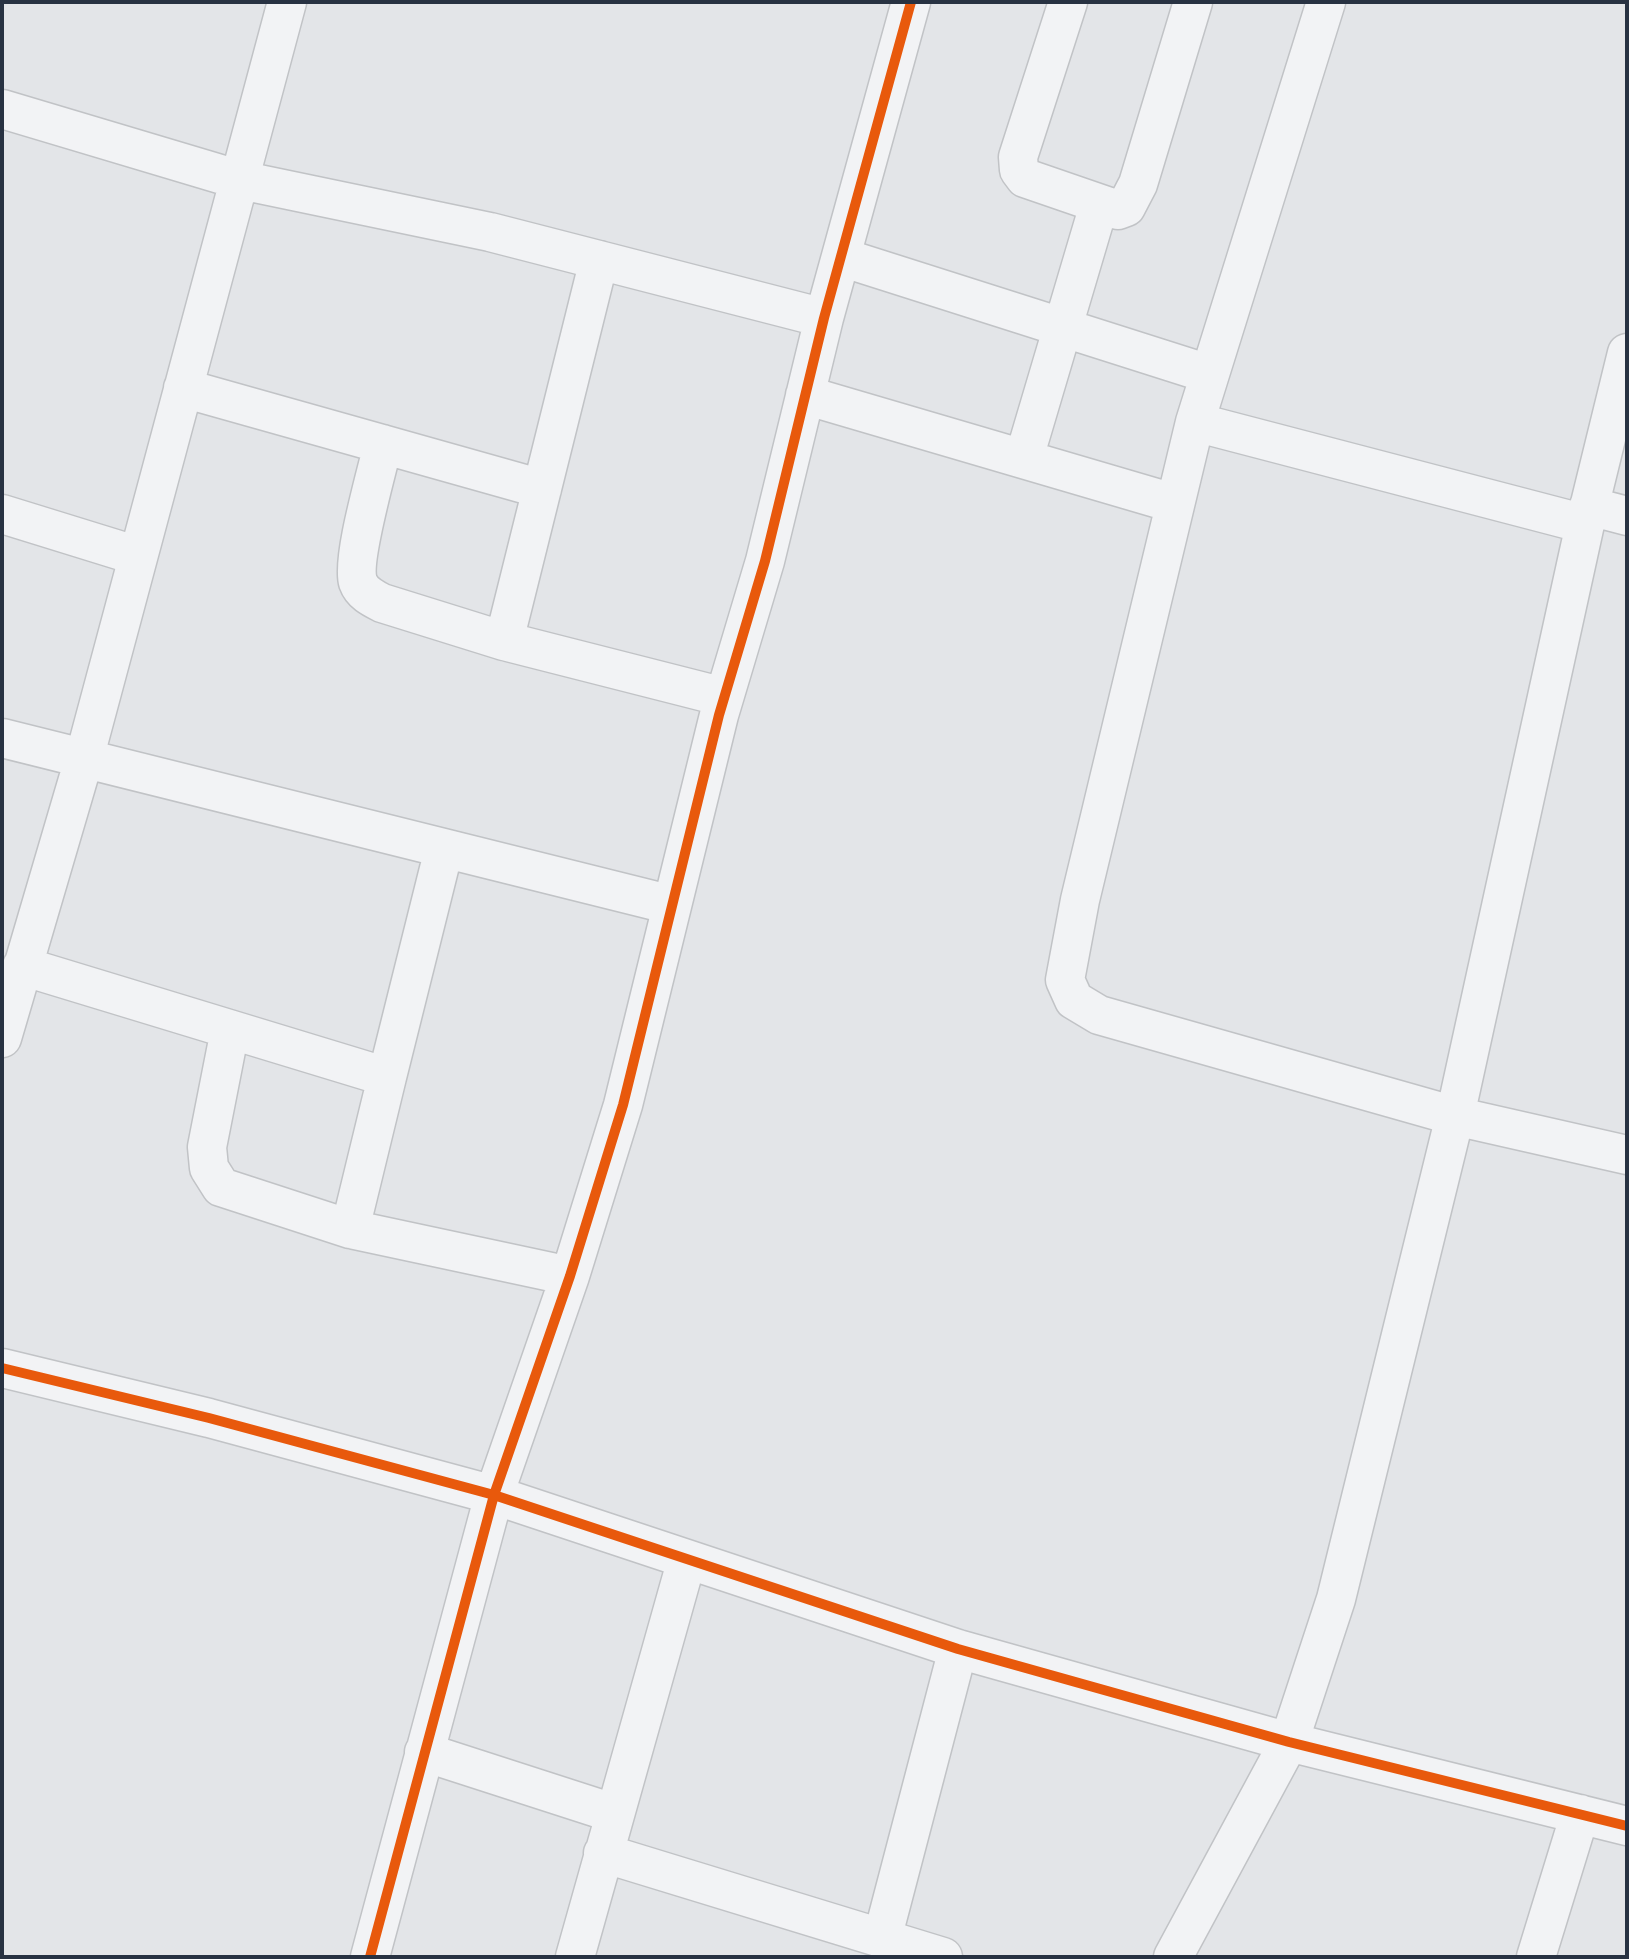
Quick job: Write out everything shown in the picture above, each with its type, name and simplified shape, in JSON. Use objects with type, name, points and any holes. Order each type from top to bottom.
[{"type":"street","points":[[2,1038],[84,759],[288,2]]},
{"type":"street","points":[[370,1957],[494,1495],[570,1276],[623,1105],[724,697],[765,561],[824,318],[911,2]]},
{"type":"street","points":[[1069,2],[1025,133],[1018,158],[1019,170],[1025,177],[1118,210],[1126,207],[1134,193],[1193,2]]},
{"type":"street","points":[[1326,2],[1209,374],[1173,503],[1068,951],[1065,981],[1074,1000],[1099,1015],[1455,1116],[1627,1155]]},
{"type":"street","points":[[2,109],[240,180],[490,232],[824,318]]},
{"type":"street","points":[[1024,458],[1099,205]]},
{"type":"street","points":[[841,257],[1209,374]]},
{"type":"street","points":[[504,641],[599,260]]},
{"type":"street","points":[[1173,1957],[1289,1742],[1336,1599],[1455,1116],[1587,515],[1627,353]]},
{"type":"street","points":[[183,388],[542,489]]},
{"type":"street","points":[[805,396],[1173,503]]},
{"type":"street","points":[[1195,422],[1587,515],[1627,516]]},
{"type":"street","points":[[383,444],[357,562],[359,586],[369,597],[504,641],[724,697]]},
{"type":"street","points":[[2,514],[138,556]]},
{"type":"street","points":[[2,738],[671,905]]},
{"type":"street","points":[[350,1229],[444,849]]},
{"type":"street","points":[[22,966],[387,1077]]},
{"type":"street","points":[[230,1030],[207,1147],[209,1168],[221,1187],[350,1229],[570,1276]]},
{"type":"street","points":[[2,1368],[209,1418],[494,1495],[958,1649],[1289,1742],[1627,1826]]},
{"type":"street","points":[[575,1957],[613,1813],[687,1559]]},
{"type":"street","points":[[881,1939],[958,1649]]},
{"type":"street","points":[[424,1752],[613,1813]]},
{"type":"street","points":[[1536,1957],[1580,1814]]},
{"type":"street","points":[[603,1853],[943,1957]]},
{"type":"cycle path","points":[[370,1957],[494,1495],[570,1276],[623,1105],[719,715],[765,561],[824,318],[911,2]]},
{"type":"cycle path","points":[[2,1368],[209,1418],[494,1495],[958,1649],[1289,1742],[1627,1826]]}]
